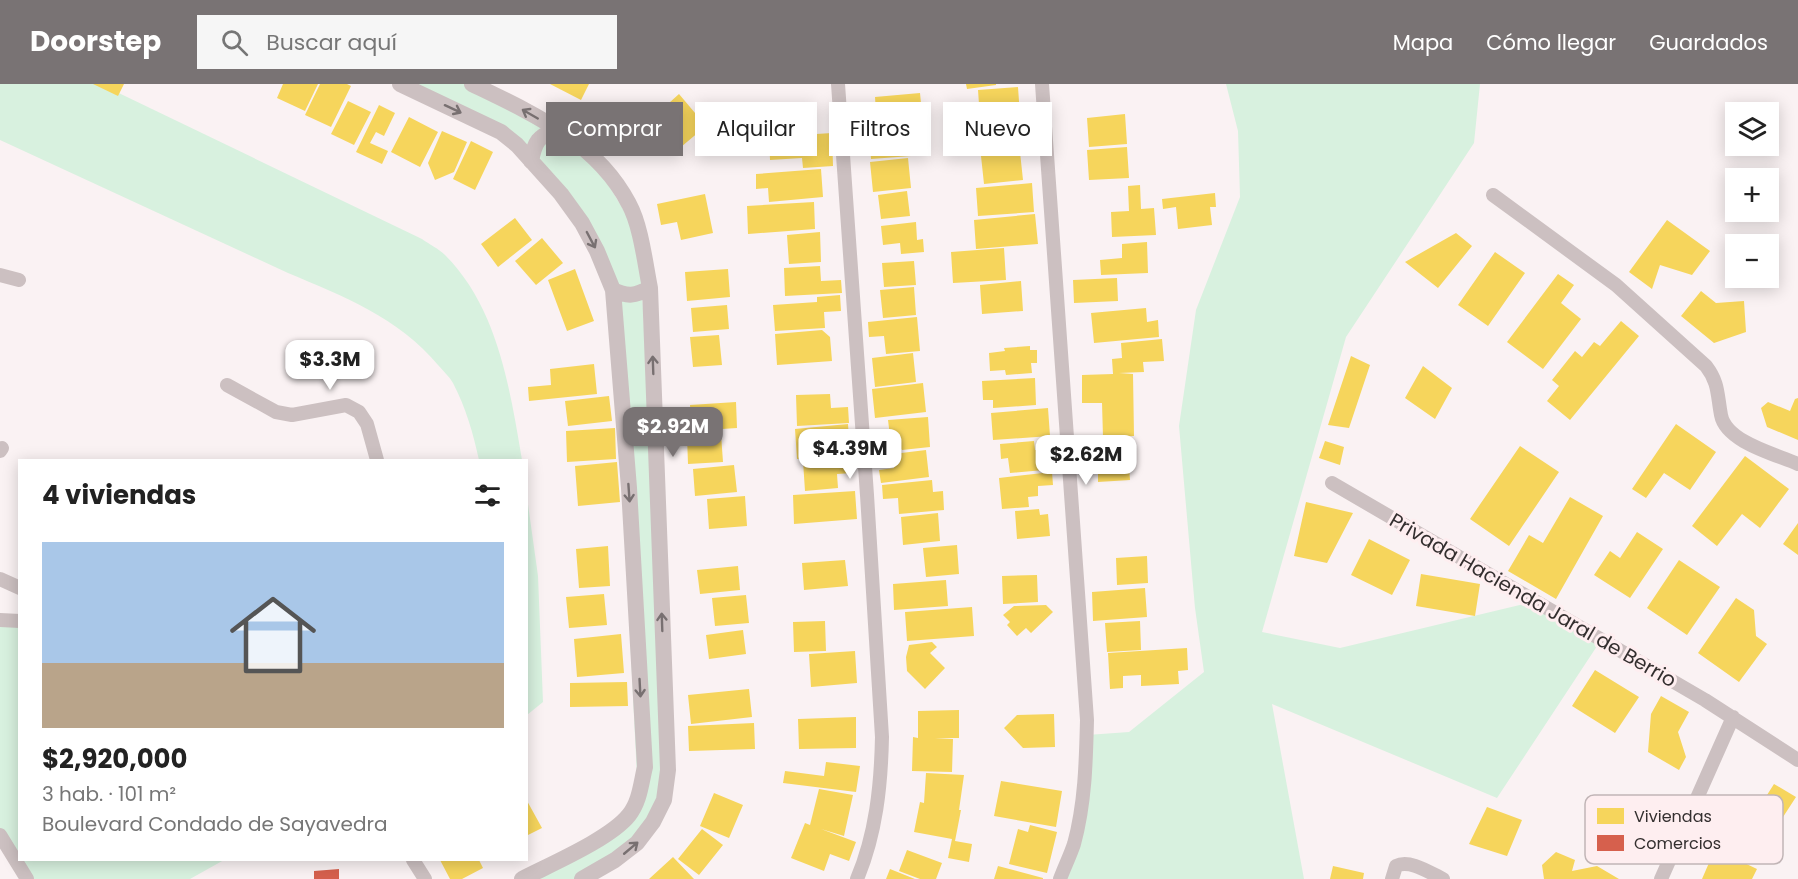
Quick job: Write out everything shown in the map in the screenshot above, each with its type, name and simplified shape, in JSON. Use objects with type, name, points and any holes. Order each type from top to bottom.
[{"type":"street","points":[[400,84],[501,132],[517,145],[561,194],[582,223],[597,251],[613,290],[629,488],[645,767],[638,798],[629,815],[610,832],[522,879]]},
{"type":"street","points":[[472,84],[546,123]]},
{"type":"street","points":[[838,84],[882,737],[878,804],[871,838],[857,879]]},
{"type":"street","points":[[1042,84],[1087,720],[1082,806],[1073,846],[1060,879]]},
{"type":"street","points":[[531,161],[534,146],[546,133]]},
{"type":"street","points":[[582,879],[615,860],[637,843],[653,822],[664,800],[668,771],[650,288],[630,205],[609,173],[593,156]]},
{"type":"street","points":[[1492,195],[1616,285],[1706,366],[1714,376],[1718,388],[1721,417],[1727,430],[1738,438],[1798,464]]},
{"type":"street","points":[[0,275],[19,280]]},
{"type":"street","points":[[613,290],[626,296],[638,295],[650,288]]},
{"type":"street","points":[[227,385],[276,412],[292,415],[346,405],[359,412],[367,424],[377,459]]},
{"type":"street","name":"Privada Hacienda Jaral de Berrio","points":[[1332,483],[1733,717],[1798,760]]},
{"type":"street","points":[[0,579],[18,587]]},
{"type":"street","points":[[0,620],[18,621]]},
{"type":"street","points":[[1698,795],[1733,717]]},
{"type":"street","points":[[0,835],[27,879]]},
{"type":"street","points":[[415,861],[425,879]]},
{"type":"street","points":[[1392,879],[1396,866],[1402,863],[1443,879]]},
{"type":"street","points":[[1661,879],[1668,864]]},
{"type":"green space","points":[[0,84],[100,84],[422,239],[445,255],[463,276],[478,299],[499,351],[522,459],[479,459],[472,430],[458,392],[451,380],[423,348],[388,321],[329,290],[0,140]]},
{"type":"green space","points":[[400,84],[472,84],[546,126],[546,156],[591,156],[639,235],[668,770],[653,822],[582,879],[522,879],[590,843],[638,798],[613,290],[597,251],[517,145]]},
{"type":"green space","points":[[1226,84],[1480,84],[1474,143],[1346,337],[1262,632],[1340,648],[1537,601],[1601,640],[1497,798],[1272,704],[1304,879],[1060,879],[1073,846],[1087,735],[1129,732],[1204,672],[1195,608],[1179,426],[1196,310],[1240,197],[1238,131]]},
{"type":"green space","points":[[528,504],[538,576],[543,702],[528,714]]},
{"type":"green space","points":[[0,620],[18,621],[18,861],[222,861],[190,879],[27,879],[0,835]]},
{"type":"building: Viviendas","points":[[93,84],[124,84],[118,96]]},
{"type":"building: Viviendas","points":[[283,84],[318,84],[305,111],[277,98]]},
{"type":"building: Viviendas","points":[[320,84],[351,86],[331,127],[305,115]]},
{"type":"building: Viviendas","points":[[550,84],[589,84],[581,100]]},
{"type":"building: Viviendas","points":[[966,84],[996,84],[996,85],[967,89]]},
{"type":"building: Viviendas","points":[[1018,87],[1019,102],[979,102],[978,90]]},
{"type":"building: Viviendas","points":[[920,93],[921,102],[875,102],[875,97]]},
{"type":"building: Viviendas","points":[[679,94],[695,113],[695,135],[683,145],[683,102],[670,102]]},
{"type":"building: Viviendas","points":[[348,101],[371,112],[354,145],[331,134]]},
{"type":"building: Viviendas","points":[[379,105],[395,113],[384,136],[376,132],[370,143],[388,151],[382,164],[356,152]]},
{"type":"building: Viviendas","points":[[1125,114],[1127,144],[1089,147],[1087,118]]},
{"type":"building: Viviendas","points":[[409,117],[438,132],[420,167],[391,152]]},
{"type":"building: Viviendas","points":[[442,131],[467,142],[454,172],[435,180],[428,163]]},
{"type":"building: Viviendas","points":[[829,133],[829,156],[833,156],[833,166],[803,168],[802,158],[770,160],[770,156],[817,156],[817,134]]},
{"type":"building: Viviendas","points":[[471,141],[493,152],[475,190],[453,179]]},
{"type":"building: Viviendas","points":[[1127,147],[1129,178],[1089,180],[1087,150]]},
{"type":"building: Viviendas","points":[[871,156],[911,156],[871,159]]},
{"type":"building: Viviendas","points":[[981,156],[1020,156],[1023,180],[984,184]]},
{"type":"building: Viviendas","points":[[908,158],[911,188],[873,192],[870,162]]},
{"type":"building: Viviendas","points":[[821,169],[823,197],[769,202],[768,188],[756,189],[756,174]]},
{"type":"building: Viviendas","points":[[1032,183],[1034,212],[978,216],[976,188]]},
{"type":"building: Viviendas","points":[[1140,185],[1141,209],[1154,208],[1156,235],[1112,237],[1111,212],[1129,211],[1128,186]]},
{"type":"building: Viviendas","points":[[907,191],[910,216],[881,219],[878,195]]},
{"type":"building: Viviendas","points":[[1215,193],[1216,207],[1210,207],[1212,225],[1178,229],[1176,207],[1163,209],[1162,199]]},
{"type":"building: Viviendas","points":[[705,194],[713,233],[681,240],[677,222],[661,225],[657,204]]},
{"type":"building: Viviendas","points":[[814,202],[815,229],[748,234],[747,206]]},
{"type":"building: Viviendas","points":[[1035,214],[1038,244],[976,249],[974,220]]},
{"type":"building: Viviendas","points":[[515,218],[532,240],[498,267],[481,244]]},
{"type":"building: Viviendas","points":[[1667,220],[1710,251],[1692,275],[1660,265],[1652,289],[1629,272]]},
{"type":"building: Viviendas","points":[[916,222],[917,240],[923,239],[924,252],[901,254],[900,243],[883,245],[881,226]]},
{"type":"building: Viviendas","points":[[820,232],[821,262],[789,264],[787,235]]},
{"type":"building: Viviendas","points":[[1456,233],[1472,246],[1438,288],[1405,262]]},
{"type":"building: Viviendas","points":[[542,238],[563,263],[536,285],[515,261]]},
{"type":"building: Viviendas","points":[[1147,242],[1148,273],[1101,275],[1100,260],[1122,258],[1122,244]]},
{"type":"building: Viviendas","points":[[1004,248],[1006,280],[953,283],[951,252]]},
{"type":"building: Viviendas","points":[[1495,252],[1525,273],[1488,326],[1458,305]]},
{"type":"building: Viviendas","points":[[914,261],[916,285],[884,287],[882,263]]},
{"type":"building: Viviendas","points":[[820,266],[821,281],[841,280],[842,293],[785,296],[784,268]]},
{"type":"building: Viviendas","points":[[575,269],[594,321],[567,331],[548,280]]},
{"type":"building: Viviendas","points":[[728,269],[730,297],[687,301],[685,272]]},
{"type":"building: Viviendas","points":[[1558,274],[1574,285],[1561,303],[1581,319],[1543,369],[1507,342]]},
{"type":"building: Viviendas","points":[[1117,278],[1118,301],[1074,303],[1073,280]]},
{"type":"building: Viviendas","points":[[1021,281],[1023,311],[982,314],[980,285]]},
{"type":"building: Viviendas","points":[[914,287],[916,315],[883,318],[880,290]]},
{"type":"building: Viviendas","points":[[1701,291],[1716,303],[1744,301],[1746,332],[1714,343],[1681,316]]},
{"type":"building: Viviendas","points":[[840,295],[841,311],[824,312],[825,328],[775,331],[773,305],[817,302],[817,297]]},
{"type":"building: Viviendas","points":[[727,305],[729,329],[693,332],[691,308]]},
{"type":"building: Viviendas","points":[[1146,308],[1147,322],[1158,320],[1159,337],[1094,343],[1091,313]]},
{"type":"building: Viviendas","points":[[917,317],[920,351],[886,354],[884,336],[869,337],[868,322]]},
{"type":"building: Viviendas","points":[[1621,321],[1639,336],[1570,420],[1547,401],[1559,386],[1552,380],[1575,351],[1582,357],[1594,342],[1600,346]]},
{"type":"building: Viviendas","points":[[822,330],[830,337],[832,361],[777,365],[775,334]]},
{"type":"building: Viviendas","points":[[719,335],[722,365],[693,367],[690,337]]},
{"type":"building: Viviendas","points":[[1162,339],[1164,361],[1143,362],[1144,372],[1119,373],[1133,374],[1134,436],[1103,437],[1102,403],[1082,403],[1082,375],[1113,374],[1112,359],[1122,358],[1121,343]]},
{"type":"building: Viviendas","points":[[1030,346],[1030,350],[1037,350],[1037,363],[1031,363],[1032,373],[1006,375],[1005,370],[990,371],[989,353],[1005,351],[1004,348]]},
{"type":"building: Viviendas","points":[[913,353],[916,382],[875,387],[872,358]]},
{"type":"building: Viviendas","points":[[1351,356],[1370,365],[1349,428],[1328,425]]},
{"type":"building: Viviendas","points":[[594,364],[597,394],[529,401],[528,387],[551,385],[550,369]]},
{"type":"building: Viviendas","points":[[1423,366],[1452,388],[1435,419],[1405,398]]},
{"type":"building: Viviendas","points":[[1035,378],[1036,405],[993,408],[993,400],[983,400],[982,381]]},
{"type":"building: Viviendas","points":[[923,383],[926,412],[875,418],[872,389]]},
{"type":"building: Viviendas","points":[[830,394],[831,408],[848,407],[849,423],[797,426],[796,395]]},
{"type":"building: Viviendas","points":[[609,396],[612,421],[568,426],[565,401]]},
{"type":"building: Viviendas","points":[[1798,398],[1798,440],[1767,427],[1761,408],[1768,402],[1790,411],[1795,399]]},
{"type":"building: Viviendas","points":[[736,402],[737,428],[692,431],[690,405]]},
{"type":"building: Viviendas","points":[[1048,408],[1050,436],[993,440],[991,413]]},
{"type":"building: Viviendas","points":[[928,417],[930,447],[902,450],[890,436],[888,420]]},
{"type":"building: Viviendas","points":[[848,424],[850,454],[797,459],[795,429]]},
{"type":"building: Viviendas","points":[[1676,424],[1716,452],[1690,490],[1664,473],[1646,498],[1632,489]]},
{"type":"building: Viviendas","points":[[615,428],[616,459],[567,462],[566,431]]},
{"type":"building: Viviendas","points":[[721,434],[723,462],[688,464],[687,436]]},
{"type":"building: Viviendas","points":[[1127,439],[1130,480],[1098,482],[1098,466],[1085,466],[1084,442]]},
{"type":"building: Viviendas","points":[[1034,441],[1035,450],[1042,450],[1044,470],[1010,473],[1008,458],[1001,459],[1000,444]]},
{"type":"building: Viviendas","points":[[1325,441],[1344,447],[1340,465],[1319,458]]},
{"type":"building: Viviendas","points":[[1520,446],[1559,472],[1509,546],[1470,519]]},
{"type":"building: Viviendas","points":[[926,450],[929,477],[881,483],[879,470],[894,468],[893,454]]},
{"type":"building: Viviendas","points":[[852,456],[853,473],[837,474],[838,488],[805,491],[803,461]]},
{"type":"building: Viviendas","points":[[1745,456],[1789,489],[1760,528],[1742,514],[1717,546],[1692,526]]},
{"type":"building: Viviendas","points":[[617,462],[620,502],[578,506],[575,466]]},
{"type":"building: Viviendas","points":[[734,465],[737,492],[695,496],[693,469]]},
{"type":"building: Viviendas","points":[[1052,472],[1053,485],[1038,486],[1038,496],[1028,497],[1029,507],[1002,509],[999,478]]},
{"type":"building: Viviendas","points":[[932,480],[933,492],[943,491],[944,510],[899,514],[898,498],[883,499],[882,485]]},
{"type":"building: Viviendas","points":[[855,491],[857,519],[794,524],[793,495]]},
{"type":"building: Viviendas","points":[[745,496],[747,526],[709,529],[707,499]]},
{"type":"building: Viviendas","points":[[1570,497],[1603,516],[1556,599],[1508,571],[1529,535],[1543,543]]},
{"type":"building: Viviendas","points":[[1306,502],[1353,513],[1327,563],[1294,556]]},
{"type":"building: Viviendas","points":[[1039,509],[1040,515],[1048,514],[1050,536],[1017,539],[1015,511]]},
{"type":"building: Viviendas","points":[[938,513],[940,541],[903,545],[901,517]]},
{"type":"building: Viviendas","points":[[1798,523],[1798,555],[1783,544]]},
{"type":"building: Viviendas","points":[[1637,532],[1663,549],[1630,598],[1594,575],[1610,551],[1620,558]]},
{"type":"building: Viviendas","points":[[1369,539],[1410,560],[1392,595],[1351,575]]},
{"type":"building: Viviendas","points":[[957,545],[959,574],[926,577],[923,548]]},
{"type":"building: Viviendas","points":[[608,546],[610,586],[579,588],[576,549]]},
{"type":"building: Viviendas","points":[[1147,556],[1148,583],[1117,585],[1116,558]]},
{"type":"building: Viviendas","points":[[845,560],[848,586],[804,590],[802,563]]},
{"type":"building: Viviendas","points":[[1679,560],[1720,587],[1687,635],[1647,608]]},
{"type":"building: Viviendas","points":[[738,566],[740,590],[700,594],[697,570]]},
{"type":"building: Viviendas","points":[[1421,574],[1480,584],[1475,616],[1416,606]]},
{"type":"building: Viviendas","points":[[1037,575],[1038,602],[1003,604],[1002,576]]},
{"type":"building: Viviendas","points":[[946,580],[948,606],[894,610],[893,584]]},
{"type":"building: Viviendas","points":[[1145,588],[1147,617],[1093,621],[1092,592]]},
{"type":"building: Viviendas","points":[[604,594],[607,625],[569,628],[566,597]]},
{"type":"building: Viviendas","points":[[746,595],[749,623],[715,626],[712,598]]},
{"type":"building: Viviendas","points":[[1736,598],[1754,610],[1756,636],[1767,644],[1739,682],[1698,653]]},
{"type":"building: Viviendas","points":[[1046,605],[1053,612],[1031,633],[1026,628],[1017,636],[1007,625],[1010,622],[1003,615],[1014,606]]},
{"type":"building: Viviendas","points":[[972,607],[974,636],[907,641],[905,612]]},
{"type":"building: Viviendas","points":[[825,621],[826,651],[794,652],[793,622]]},
{"type":"building: Viviendas","points":[[1140,621],[1141,650],[1107,652],[1105,623]]},
{"type":"building: Viviendas","points":[[743,630],[746,654],[709,659],[706,635]]},
{"type":"building: Viviendas","points":[[621,634],[624,673],[577,677],[574,639]]},
{"type":"building: Viviendas","points":[[932,642],[937,647],[930,653],[945,668],[925,689],[907,671],[906,657],[909,645]]},
{"type":"building: Viviendas","points":[[1187,648],[1188,670],[1178,671],[1179,684],[1141,686],[1141,675],[1123,676],[1123,688],[1110,689],[1108,653]]},
{"type":"building: Viviendas","points":[[855,651],[857,683],[811,687],[809,654]]},
{"type":"building: Viviendas","points":[[1595,670],[1639,697],[1615,733],[1572,706]]},
{"type":"building: Viviendas","points":[[627,682],[628,706],[570,707],[570,683]]},
{"type":"building: Viviendas","points":[[749,689],[752,717],[691,724],[688,695]]},
{"type":"building: Viviendas","points":[[1661,696],[1689,712],[1678,732],[1686,757],[1679,770],[1648,752],[1651,714]]},
{"type":"building: Viviendas","points":[[959,710],[959,738],[935,738],[953,739],[952,772],[912,771],[913,737],[918,738],[918,711]]},
{"type":"building: Viviendas","points":[[1054,714],[1055,747],[1023,748],[1004,728],[1017,715]]},
{"type":"building: Viviendas","points":[[856,717],[856,748],[799,749],[798,719]]},
{"type":"building: Viviendas","points":[[754,723],[755,749],[689,751],[688,726]]},
{"type":"building: Viviendas","points":[[826,762],[860,766],[856,792],[783,783],[785,771],[824,776]]},
{"type":"building: Viviendas","points":[[926,773],[964,775],[955,841],[972,844],[969,862],[948,858],[952,839],[914,832],[920,802],[924,803]]},
{"type":"building: Viviendas","points":[[1001,781],[1062,791],[1056,827],[994,816]]},
{"type":"building: Viviendas","points":[[1774,784],[1796,797],[1783,817],[1783,795],[1767,795]]},
{"type":"building: Viviendas","points":[[819,789],[853,795],[844,836],[821,829],[856,842],[849,861],[830,854],[824,871],[791,858],[805,823],[810,825]]},
{"type":"building: Viviendas","points":[[714,793],[743,805],[729,838],[700,826]]},
{"type":"building: Viviendas","points":[[528,803],[542,828],[528,835]]},
{"type":"building: Viviendas","points":[[1487,807],[1522,820],[1507,856],[1469,844]]},
{"type":"building: Viviendas","points":[[1030,825],[1057,832],[1047,873],[1009,864],[1018,829],[1028,832]]},
{"type":"building: Viviendas","points":[[702,829],[723,845],[699,875],[678,859]]},
{"type":"building: Viviendas","points":[[907,850],[942,863],[936,879],[920,879],[899,871]]},
{"type":"building: Viviendas","points":[[1556,852],[1575,860],[1572,871],[1597,866],[1619,879],[1544,879],[1542,865]]},
{"type":"building: Viviendas","points":[[673,857],[694,879],[649,879]]},
{"type":"building: Viviendas","points":[[441,861],[480,861],[483,868],[462,879],[450,879]]},
{"type":"building: Viviendas","points":[[1708,864],[1746,864],[1757,869],[1752,879],[1702,879]]},
{"type":"building: Viviendas","points":[[998,866],[1043,878],[1043,879],[994,879]]},
{"type":"building: Viviendas","points":[[1333,866],[1364,873],[1363,879],[1330,879]]},
{"type":"building: Viviendas","points":[[890,869],[915,879],[886,879]]},
{"type":"building: Comercios","points":[[339,869],[339,879],[314,879],[314,871]]}]
